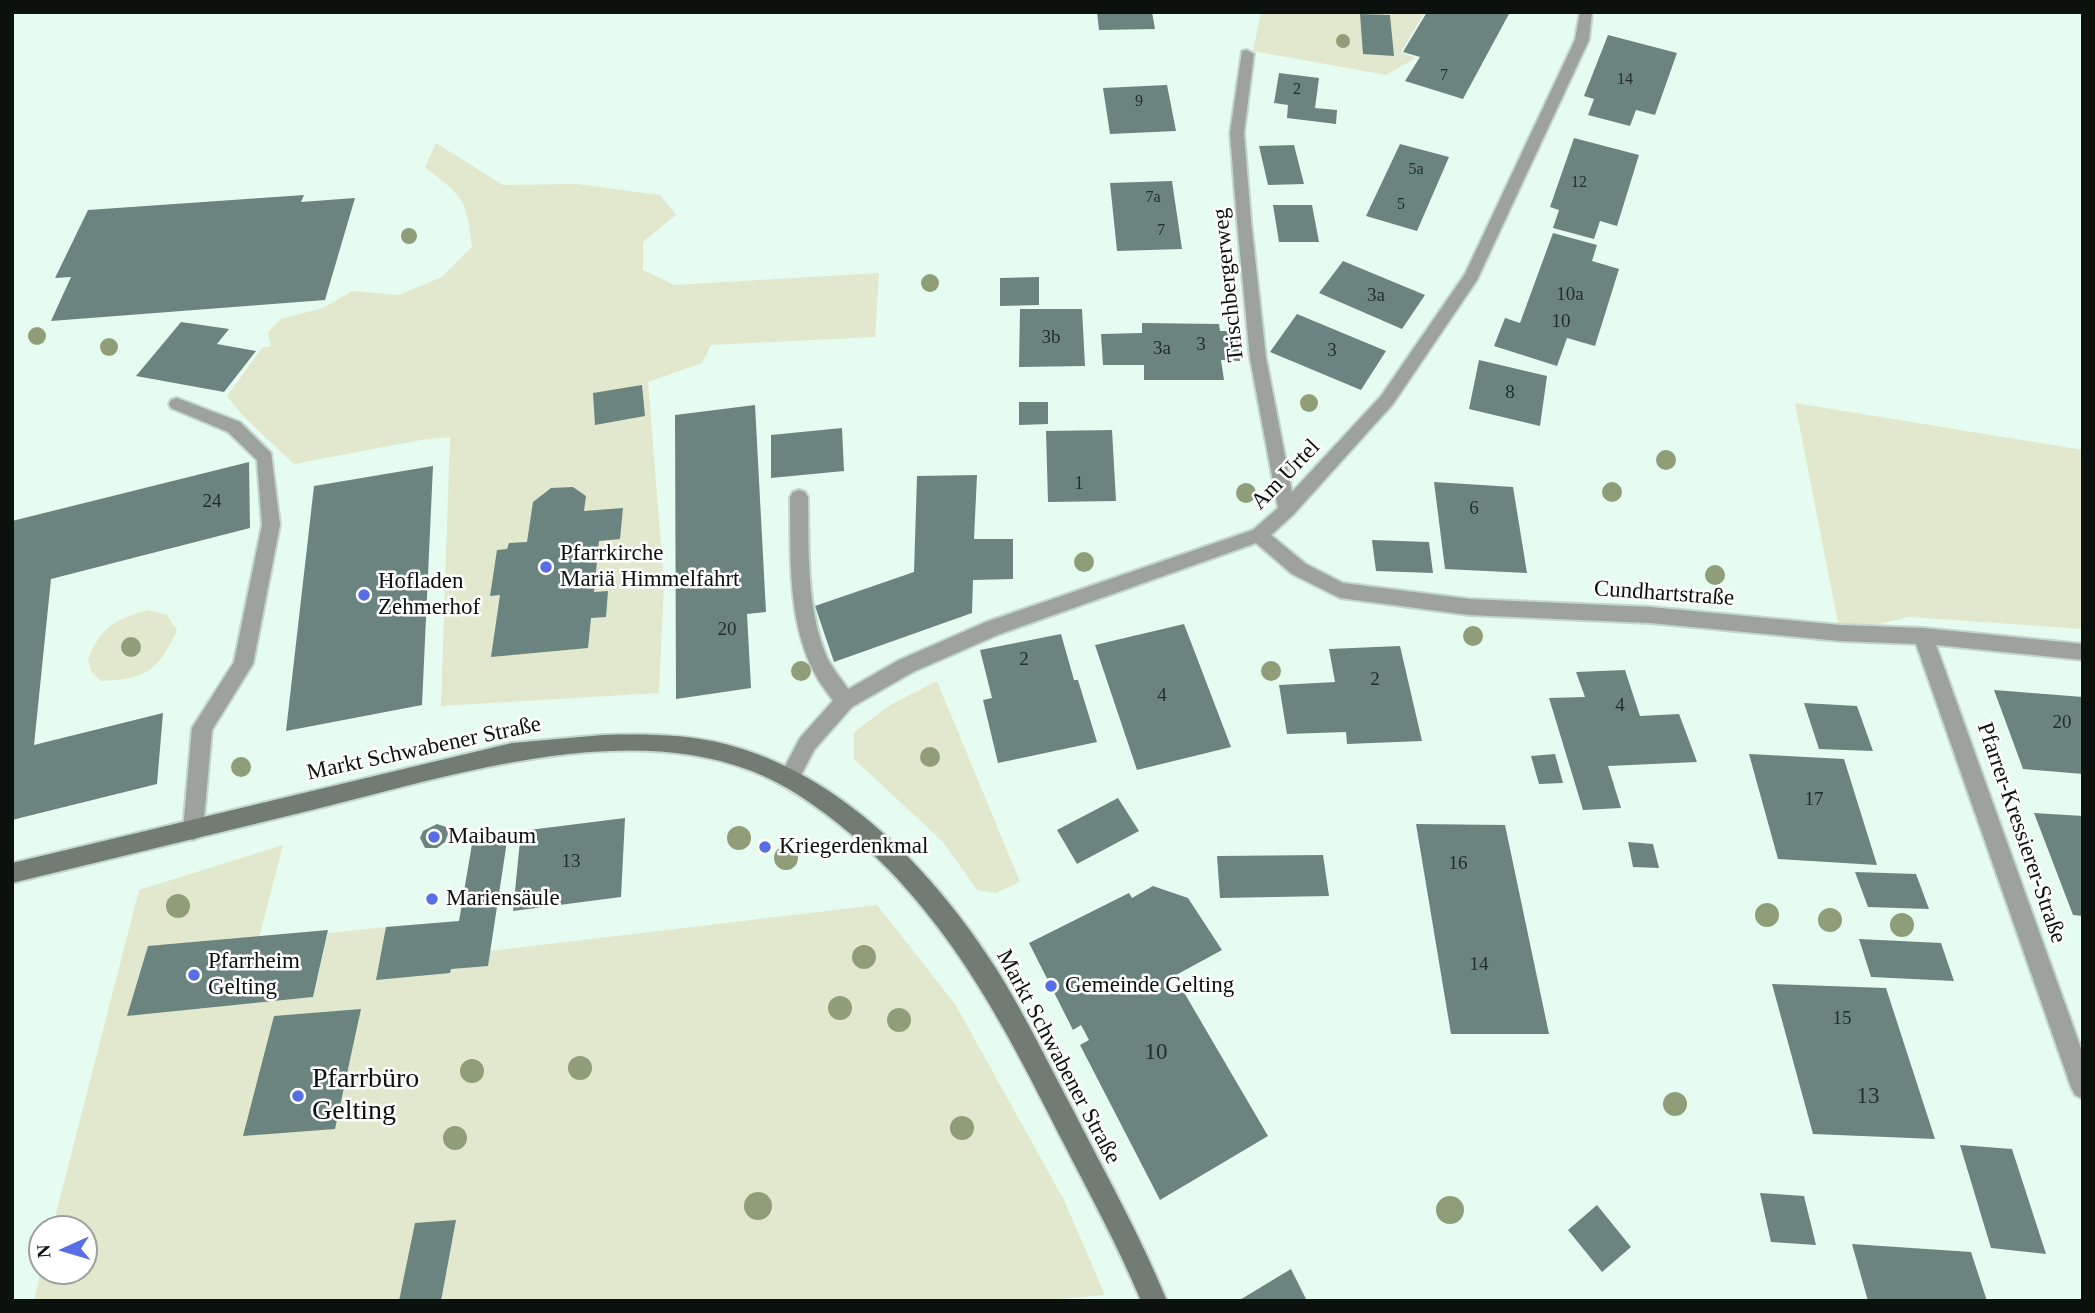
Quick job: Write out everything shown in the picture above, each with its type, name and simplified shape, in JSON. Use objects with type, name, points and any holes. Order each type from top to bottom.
[{"type":"main road","name":"Markt Schwabener Straße","points":[[12,873],[512,752],[630,742],[708,751],[752,762],[789,778],[835,807],[882,849],[925,894],[973,953],[1021,1034],[1154,1301]]},
{"type":"street","name":"Am Urtel","points":[[789,778],[807,744],[845,701],[906,666],[993,628],[1259,535],[1287,510],[1387,400],[1472,276],[1581,40],[1587,12]]},
{"type":"street","name":"Trischbergerweg","points":[[1247,54],[1237,133],[1244,221],[1258,358],[1287,510]]},
{"type":"street","points":[[177,404],[234,428],[265,458],[271,525],[243,664],[202,728],[193,830]]},
{"type":"street","points":[[799,497],[801,595],[809,640],[828,683],[845,701]]},
{"type":"street","name":"Cundhartstraße","points":[[1259,535],[1299,569],[1340,590],[1469,607],[1650,615],[1840,633],[1923,636],[2083,652]]},
{"type":"street","name":"Pfarrer-Kressierer-Straße","points":[[1923,636],[2083,1087]]},
{"type":"green space","points":[[1261,12],[1425,12],[1401,52],[1416,58],[1386,75],[1253,51]]},
{"type":"green space","points":[[436,143],[503,185],[577,184],[660,195],[676,215],[643,242],[643,270],[674,285],[879,273],[875,337],[711,345],[702,363],[648,382],[664,584],[659,693],[441,706],[450,437],[294,464],[243,416],[227,396],[262,348],[271,346],[268,332],[281,319],[323,308],[352,291],[399,295],[442,277],[472,247],[465,208],[455,192],[425,167]]},
{"type":"green space","points":[[1795,403],[2083,450],[2083,629],[1909,617],[1840,633]]},
{"type":"green space","points":[[148,610],[167,615],[177,630],[164,655],[157,664],[140,675],[101,681],[92,673],[88,659],[98,639],[118,621]]},
{"type":"green space","points":[[937,681],[1020,882],[996,893],[977,890],[943,842],[854,759],[854,732],[890,705]]},
{"type":"green space","points":[[283,845],[242,1004],[313,997],[328,933],[386,927],[488,966],[490,951],[877,905],[955,1004],[1064,1200],[1105,1295],[1039,1301],[34,1301],[38,1285],[98,1285],[98,1215],[56,1215],[139,890]]},
{"type":"building","points":[[1097,12],[1152,12],[1155,29],[1099,30]]},
{"type":"building","points":[[1427,12],[1510,12],[1463,99],[1405,81],[1420,57],[1403,52]]},
{"type":"building","points":[[1360,14],[1390,15],[1394,56],[1363,54]]},
{"type":"building","points":[[1608,35],[1677,53],[1655,115],[1636,110],[1630,126],[1588,115],[1594,99],[1584,96]]},
{"type":"building","points":[[1279,73],[1319,78],[1315,108],[1337,110],[1336,124],[1287,118],[1288,105],[1274,103]]},
{"type":"building","points":[[1167,85],[1176,131],[1110,134],[1103,88]]},
{"type":"building","points":[[1574,138],[1639,155],[1617,226],[1600,221],[1594,239],[1553,228],[1559,210],[1550,207]]},
{"type":"building","points":[[1400,144],[1449,157],[1417,231],[1366,216]]},
{"type":"building","points":[[1294,145],[1304,184],[1268,185],[1259,146]]},
{"type":"building","points":[[1172,181],[1182,249],[1117,251],[1110,183]]},
{"type":"building","points":[[304,195],[301,202],[355,198],[325,300],[51,321],[71,277],[55,278],[88,210]]},
{"type":"building","points":[[1273,205],[1312,205],[1319,242],[1279,242]]},
{"type":"building","points":[[1553,233],[1597,245],[1592,261],[1619,269],[1595,346],[1567,338],[1557,366],[1494,346],[1505,318],[1520,323]]},
{"type":"building","points":[[1343,261],[1425,295],[1402,329],[1319,293]]},
{"type":"building","points":[[1039,277],[1039,305],[1000,306],[1000,278]]},
{"type":"building","points":[[1020,309],[1082,309],[1085,366],[1019,367]]},
{"type":"building","points":[[1297,314],[1386,351],[1361,390],[1270,352]]},
{"type":"building","points":[[181,322],[229,329],[217,344],[256,351],[224,392],[136,376]]},
{"type":"building","points":[[1142,323],[1219,324],[1220,331],[1237,331],[1240,361],[1221,360],[1224,380],[1144,380],[1144,365],[1103,365],[1101,334],[1142,333]]},
{"type":"building","points":[[1479,360],[1547,376],[1540,426],[1469,409]]},
{"type":"building","points":[[642,385],[645,416],[595,425],[593,393]]},
{"type":"building","points":[[1019,402],[1048,402],[1048,424],[1019,425]]},
{"type":"building","points":[[755,405],[766,612],[747,614],[751,688],[676,699],[675,415]]},
{"type":"building","points":[[842,428],[844,471],[771,478],[771,435]]},
{"type":"building","points":[[1112,430],[1116,501],[1048,502],[1046,431]]},
{"type":"building","points":[[249,462],[250,528],[51,579],[34,745],[163,713],[157,784],[12,820],[12,521]]},
{"type":"building","name":"Hofladen Zehmerhof","points":[[433,466],[422,705],[286,731],[314,486]]},
{"type":"building","points":[[977,475],[974,539],[1013,539],[1013,579],[973,580],[972,613],[834,662],[815,606],[914,572],[917,476]]},
{"type":"building","points":[[1434,482],[1513,487],[1527,573],[1445,569]]},
{"type":"building","name":"Pfarrkirche Mariä Himmelfahrt","points":[[573,487],[586,496],[584,511],[623,508],[620,539],[599,541],[594,592],[608,591],[606,617],[591,618],[588,648],[491,657],[500,595],[490,596],[497,550],[507,549],[509,543],[527,542],[533,502],[551,488]]},
{"type":"building","points":[[1372,540],[1429,542],[1433,573],[1376,571]]},
{"type":"building","points":[[1184,624],[1231,747],[1137,770],[1095,645]]},
{"type":"building","points":[[1061,634],[1074,680],[1078,680],[1097,742],[998,763],[983,700],[992,698],[980,650]]},
{"type":"building","points":[[1400,646],[1422,741],[1347,744],[1346,732],[1287,734],[1279,685],[1335,682],[1329,649]]},
{"type":"building","points":[[1625,670],[1640,716],[1679,714],[1697,762],[1608,766],[1621,808],[1583,810],[1549,698],[1585,697],[1576,672]]},
{"type":"building","points":[[1994,690],[2083,697],[2083,774],[2023,769]]},
{"type":"building","points":[[1804,703],[1857,706],[1873,751],[1819,749]]},
{"type":"building","points":[[1555,754],[1563,783],[1539,784],[1531,756]]},
{"type":"building","points":[[1749,754],[1844,759],[1877,865],[1778,859]]},
{"type":"building","points":[[1118,798],[1139,831],[1077,864],[1057,830]]},
{"type":"building","points":[[2034,813],[2083,816],[2083,916],[2073,915]]},
{"type":"building","points":[[625,818],[621,897],[513,911],[521,831]]},
{"type":"building","points":[[437,824],[446,827],[448,834],[445,842],[437,848],[425,848],[420,838],[423,831]]},
{"type":"building","points":[[1416,824],[1505,825],[1549,1034],[1451,1034]]},
{"type":"building","points":[[507,841],[488,966],[451,969],[450,973],[376,980],[386,927],[459,921],[472,844]]},
{"type":"building","points":[[1628,842],[1653,844],[1659,868],[1633,867]]},
{"type":"building","points":[[1323,855],[1329,896],[1220,898],[1217,856]]},
{"type":"building","points":[[1855,872],[1916,874],[1929,909],[1868,907]]},
{"type":"building","points":[[1153,886],[1188,898],[1222,950],[1165,981],[1173,994],[1182,989],[1268,1136],[1160,1200],[1080,1045],[1089,1040],[1081,1025],[1073,1030],[1029,943],[1129,893],[1132,898]]},
{"type":"building","name":"Pfarrheim Gelting","points":[[328,930],[313,997],[127,1016],[148,946]]},
{"type":"building","points":[[1859,939],[1941,943],[1954,981],[1871,977]]},
{"type":"building","points":[[1772,984],[1886,988],[1935,1139],[1813,1134]]},
{"type":"building","name":"Pfarrbüro Gelting","points":[[361,1009],[335,1129],[243,1136],[274,1016]]},
{"type":"building","points":[[1960,1145],[2012,1149],[2046,1254],[1991,1248]]},
{"type":"building","points":[[1760,1193],[1804,1196],[1816,1245],[1771,1242]]},
{"type":"building","points":[[1597,1205],[1631,1247],[1602,1272],[1568,1230]]},
{"type":"building","points":[[456,1220],[441,1301],[399,1301],[415,1223]]},
{"type":"building","points":[[1852,1244],[1971,1252],[1987,1301],[1868,1301]]},
{"type":"building","points":[[1291,1269],[1307,1301],[1238,1301]]},
{"type":"place","name":"Pfarrkirche Mariä Himmelfahrt","points":[[546,567]]},
{"type":"place","name":"Hofladen Zehmerhof","points":[[364,595]]},
{"type":"place","name":"Maibaum","points":[[434,837]]},
{"type":"place","name":"Kriegerdenkmal","points":[[765,847]]},
{"type":"place","name":"Mariensäule","points":[[432,899]]},
{"type":"place","name":"Pfarrheim Gelting","points":[[194,975]]},
{"type":"place","name":"Gemeinde Gelting","points":[[1051,986]]},
{"type":"place","name":"Pfarrbüro Gelting","points":[[298,1096]]}]
